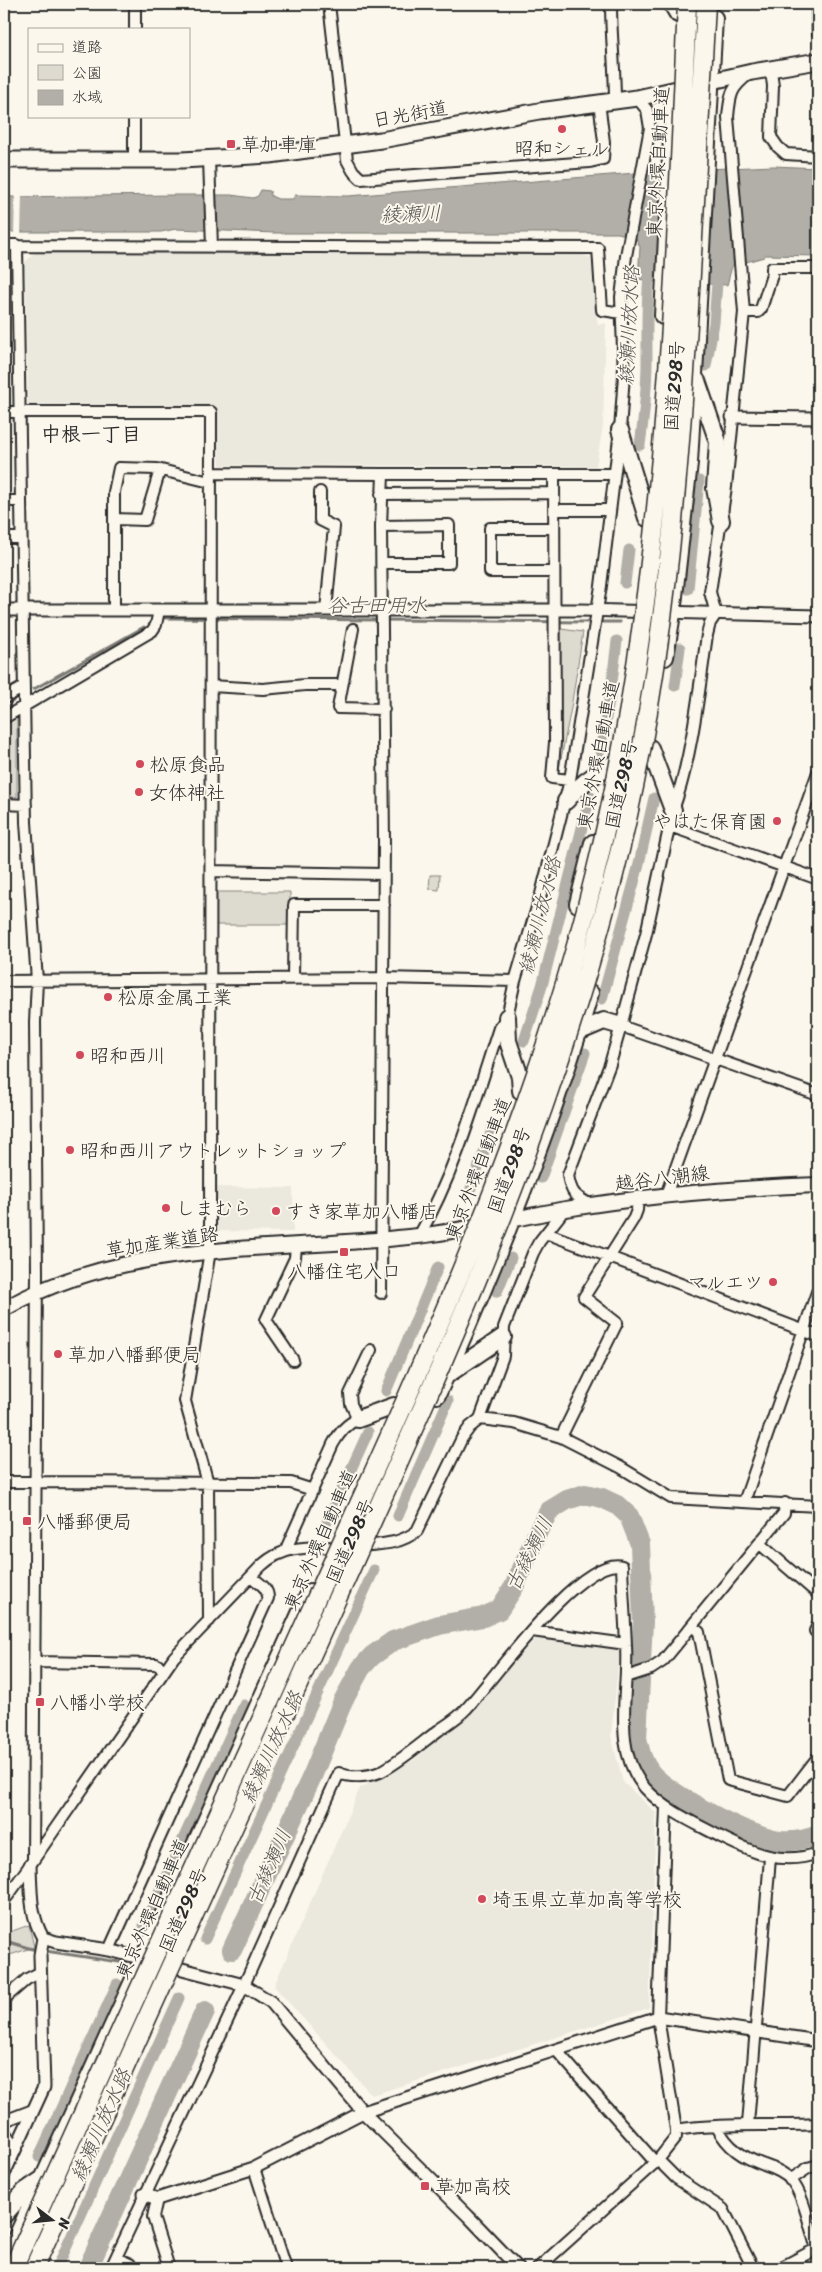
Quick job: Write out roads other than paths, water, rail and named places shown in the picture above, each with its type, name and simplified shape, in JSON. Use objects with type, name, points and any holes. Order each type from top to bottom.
[{"type":"highway","name":"東京外環自動車道","points":[[34,2268],[446,1355],[528,1149],[574,1018],[591,962],[628,816],[643,743],[673,532],[686,370],[706,4]]},
{"type":"highway","name":"国道298号","points":[[42,2268],[446,1375],[511,1220],[578,1032],[612,914],[650,748],[672,614],[689,463],[708,146],[714,4]]},
{"type":"highway","name":"東京外環自動車道","points":[[13,2268],[448,1305],[516,1133],[578,940],[610,812],[624,740],[646,601],[669,369],[679,6]]},
{"type":"highway","name":"国道298号","points":[[4,2265],[394,1406],[469,1229],[521,1091],[564,957],[596,834],[611,765],[635,612],[647,518],[658,392],[679,6]]},
{"type":"highway","points":[[695,374],[718,442],[715,488],[721,521]]},
{"type":"highway","points":[[620,430],[647,518]]},
{"type":"highway","points":[[650,748],[673,810]]},
{"type":"highway","points":[[566,801],[579,785],[595,773],[611,765]]},
{"type":"highway","points":[[506,1016],[508,1041],[520,1077],[521,1091]]},
{"type":"highway","points":[[578,1032],[604,1021],[621,1026]]},
{"type":"highway","points":[[446,1375],[503,1336]]},
{"type":"highway","points":[[358,1419],[394,1406]]},
{"type":"highway","points":[[4,2215],[25,2190],[44,2178]]},
{"type":"main road","name":"日光街道","points":[[4,160],[209,159],[270,155],[346,145],[599,102],[637,98],[752,72],[818,61]]},
{"type":"main road","name":"越谷八潮線","points":[[511,1220],[565,1209],[666,1194],[818,1185]]},
{"type":"main road","name":"草加産業道路","points":[[4,1309],[36,1292],[105,1270],[210,1251],[381,1240],[469,1229],[511,1220]]},
{"type":"street","points":[[135,4],[135,28]]},
{"type":"street","points":[[329,4],[347,160],[353,171],[361,179],[590,162],[603,159],[604,142],[599,102]]},
{"type":"street","points":[[611,4],[611,32],[615,53],[615,100]]},
{"type":"street","points":[[817,4],[818,33]]},
{"type":"street","points":[[771,70],[773,86],[772,137],[778,147],[786,154],[818,156]]},
{"type":"street","points":[[591,1205],[576,1196],[570,1188],[568,1176],[610,1064],[646,934],[673,810],[679,794],[696,708],[707,635],[710,623],[716,614],[710,592],[721,521],[744,312],[728,117],[730,94],[735,85],[752,72]]},
{"type":"street","points":[[419,1236],[441,1193],[464,1134],[499,1028],[506,1016],[542,894],[566,801],[597,612],[620,430],[624,374],[621,296],[626,256],[647,147],[650,120],[647,110],[637,98]]},
{"type":"street","points":[[134,118],[134,160]]},
{"type":"street","points":[[209,159],[212,247]]},
{"type":"street","points":[[4,245],[598,248],[602,310],[622,313]]},
{"type":"street","points":[[4,2174],[44,2087],[40,1954],[43,1938],[32,1909],[36,1292],[35,1022],[37,981],[26,805],[17,246]]},
{"type":"street","points":[[744,312],[758,312],[761,308],[772,275],[772,268],[818,268]]},
{"type":"street","points":[[4,412],[211,412],[211,871],[213,908],[210,1251],[185,1401],[208,1483],[209,1621]]},
{"type":"street","points":[[732,418],[818,418]]},
{"type":"street","points":[[114,610],[114,492],[119,468],[160,470],[211,478],[383,474],[614,474]]},
{"type":"street","points":[[115,518],[145,520],[160,470]]},
{"type":"street","points":[[381,1293],[384,978],[384,709],[381,526],[383,474]]},
{"type":"street","points":[[554,474],[555,742],[552,778],[570,780]]},
{"type":"street","points":[[320,492],[320,520],[334,526],[326,610]]},
{"type":"street","points":[[382,494],[554,492]]},
{"type":"street","points":[[4,501],[20,501]]},
{"type":"street","points":[[554,510],[609,510]]},
{"type":"street","points":[[381,526],[449,525],[449,563],[382,563]]},
{"type":"street","points":[[553,572],[490,572],[490,528],[554,528]]},
{"type":"street","points":[[4,538],[21,538]]},
{"type":"street","points":[[4,610],[554,610],[818,616]]},
{"type":"street","points":[[4,718],[152,631],[156,625],[159,610]]},
{"type":"street","points":[[353,629],[338,708],[384,709]]},
{"type":"street","points":[[212,686],[263,689],[342,684]]},
{"type":"street","points":[[4,698],[24,686]]},
{"type":"street","points":[[666,1194],[818,772]]},
{"type":"street","points":[[4,804],[26,805]]},
{"type":"street","points":[[670,826],[818,879]]},
{"type":"street","points":[[211,871],[384,874]]},
{"type":"street","points":[[293,978],[294,904],[384,905]]},
{"type":"street","points":[[4,981],[384,978],[515,981]]},
{"type":"street","points":[[621,1026],[818,1095]]},
{"type":"street","points":[[561,1436],[617,1323],[584,1297],[634,1218],[638,1198]]},
{"type":"street","points":[[4,1898],[7,1897],[32,1863],[174,1657],[273,1555],[286,1550],[395,1543],[406,1539],[417,1531],[462,1438],[470,1427],[480,1419],[501,1364],[506,1322],[533,1253],[565,1209]]},
{"type":"street","points":[[546,1233],[818,1336]]},
{"type":"street","points":[[293,1360],[266,1320],[295,1258],[296,1246]]},
{"type":"street","points":[[744,1502],[818,1289]]},
{"type":"street","points":[[286,1550],[339,1433],[349,1423],[358,1419],[351,1404],[350,1394],[371,1350]]},
{"type":"street","points":[[480,1419],[514,1422],[561,1436],[620,1467],[671,1498],[818,1506]]},
{"type":"street","points":[[4,1482],[291,1483],[312,1490]]},
{"type":"street","points":[[629,1676],[651,1669],[663,1661],[784,1513],[785,1503]]},
{"type":"street","points":[[760,1544],[818,1594]]},
{"type":"street","points":[[111,2268],[144,2194],[244,1985],[339,1774],[347,1777],[378,1772],[417,1747],[465,1711],[532,1630],[579,1583],[614,1564],[622,1566],[629,1676],[624,1706],[625,1746],[633,1770],[640,1781],[666,1807],[746,1849],[770,1858],[793,1859],[818,1853]]},
{"type":"street","points":[[109,1950],[268,1598],[268,1592],[251,1577]]},
{"type":"street","points":[[692,1626],[699,1632],[728,1780],[788,1796],[818,1757]]},
{"type":"street","points":[[532,1630],[626,1644]]},
{"type":"street","points":[[34,1662],[156,1664],[164,1670]]},
{"type":"street","points":[[538,2268],[657,2161],[676,2137],[658,2017],[666,1807]]},
{"type":"street","points":[[748,2124],[754,2031],[770,1858]]},
{"type":"street","points":[[43,1938],[56,1942],[109,1950],[244,1985],[271,2002],[363,2112],[518,2268]]},
{"type":"street","points":[[4,1999],[27,1979],[41,1972]]},
{"type":"street","points":[[144,2194],[157,2200],[254,2168],[363,2112],[658,2017],[818,2042]]},
{"type":"street","points":[[556,2050],[657,2161],[676,2178],[723,2209],[753,2268]]},
{"type":"street","points":[[4,2121],[33,2110]]},
{"type":"street","points":[[676,2130],[748,2124],[786,2126],[818,2124]]},
{"type":"street","points":[[718,2127],[725,2142],[752,2161],[778,2170],[790,2180],[799,2194],[817,2248],[780,2268]]},
{"type":"street","points":[[4,2131],[15,2149]]},
{"type":"street","points":[[790,2180],[808,2168],[818,2165]]},
{"type":"street","points":[[254,2168],[286,2268]]},
{"type":"street","points":[[157,2200],[153,2216],[170,2268]]},
{"type":"street","points":[[116,2258],[130,2264],[128,2268]]},
{"type":"water","name":"綾瀬川","points":[[774,166],[818,168],[818,256],[765,255],[764,257],[732,266],[727,285],[707,284],[658,271],[656,282],[638,279],[640,247],[636,238],[618,233],[275,233],[176,229],[161,232],[4,232],[4,197],[231,195],[253,198],[258,196],[261,190],[270,191],[271,196],[278,199],[293,199],[295,195],[348,196],[661,171]]},
{"type":"waterway","name":"綾瀬川放水路","points":[[640,445],[646,381],[647,301],[650,266]]},
{"type":"waterway","name":"綾瀬川放水路","points":[[706,366],[714,323],[718,270]]},
{"type":"waterway","name":"綾瀬川放水路","points":[[688,589],[699,481]]},
{"type":"waterway","name":"綾瀬川放水路","points":[[625,583],[629,550]]},
{"type":"waterway","name":"谷古田用水","points":[[165,618],[589,622]]},
{"type":"waterway","name":"谷古田用水","points":[[602,622],[620,622]]},
{"type":"waterway","name":"谷古田用水","points":[[34,689],[144,627]]},
{"type":"waterway","name":"綾瀬川放水路","points":[[600,751],[611,690],[617,641]]},
{"type":"waterway","name":"綾瀬川放水路","points":[[675,686],[680,648]]},
{"type":"waterway","name":"谷古田用水","points":[[4,707],[13,701]]},
{"type":"waterway","name":"綾瀬川放水路","points":[[524,1041],[542,986],[590,796]]},
{"type":"waterway","name":"綾瀬川放水路","points":[[602,999],[638,868],[654,798]]},
{"type":"waterway","name":"綾瀬川放水路","points":[[541,1178],[585,1053]]},
{"type":"waterway","name":"綾瀬川放水路","points":[[471,1188],[493,1127]]},
{"type":"waterway","name":"綾瀬川放水路","points":[[497,1292],[511,1258]]},
{"type":"waterway","name":"綾瀬川放水路","points":[[386,1391],[438,1267]]},
{"type":"waterway","name":"綾瀬川放水路","points":[[398,1516],[448,1401]]},
{"type":"waterway","name":"綾瀬川放水路","points":[[327,1522],[368,1432]]},
{"type":"waterway","name":"古綾瀬川","points":[[232,1950],[313,1774],[343,1701],[361,1668],[372,1656],[393,1641],[439,1625],[483,1617],[499,1610],[514,1587],[539,1529],[549,1511],[567,1500],[585,1494],[602,1498],[617,1505],[629,1516],[640,1544],[643,1622],[637,1738],[645,1765],[651,1773],[675,1793],[751,1833],[781,1841],[800,1840],[818,1835]]},
{"type":"waterway","name":"綾瀬川放水路","points":[[205,1939],[374,1570]]},
{"type":"waterway","name":"綾瀬川放水路","points":[[144,1925],[244,1705]]},
{"type":"waterway","points":[[4,1944],[9,1942],[32,1949],[126,1963]]},
{"type":"waterway","name":"綾瀬川放水路","points":[[39,2157],[117,1984]]},
{"type":"waterway","name":"綾瀬川放水路","points":[[57,2268],[179,1998]]},
{"type":"waterway","name":"古綾瀬川","points":[[88,2268],[205,2011]]},
{"type":"place","name":"昭和シェル","points":[[562,129]]},
{"type":"place","name":"草加車庫","points":[[231,144]]},
{"type":"place","name":"松原食品","points":[[140,764]]},
{"type":"place","name":"女体神社","points":[[139,792]]},
{"type":"place","name":"やはた保育園","points":[[777,821]]},
{"type":"place","name":"松原金属工業","points":[[108,997]]},
{"type":"place","name":"昭和西川","points":[[80,1055]]},
{"type":"place","name":"昭和西川アウトレットショップ","points":[[70,1150]]},
{"type":"place","name":"しまむら","points":[[166,1208]]},
{"type":"place","name":"すき家草加八幡店","points":[[276,1211]]},
{"type":"place","name":"八幡住宅入口","points":[[344,1252]]},
{"type":"place","name":"マルエツ","points":[[773,1282]]},
{"type":"place","name":"草加八幡郵便局","points":[[58,1354]]},
{"type":"place","name":"八幡郵便局","points":[[27,1521]]},
{"type":"place","name":"八幡小学校","points":[[40,1702]]},
{"type":"place","name":"埼玉県立草加高等学校","points":[[482,1899]]},
{"type":"place","name":"草加高校","points":[[425,2186]]},
{"type":"district","name":"中根一丁目","points":[[91,434]]}]
